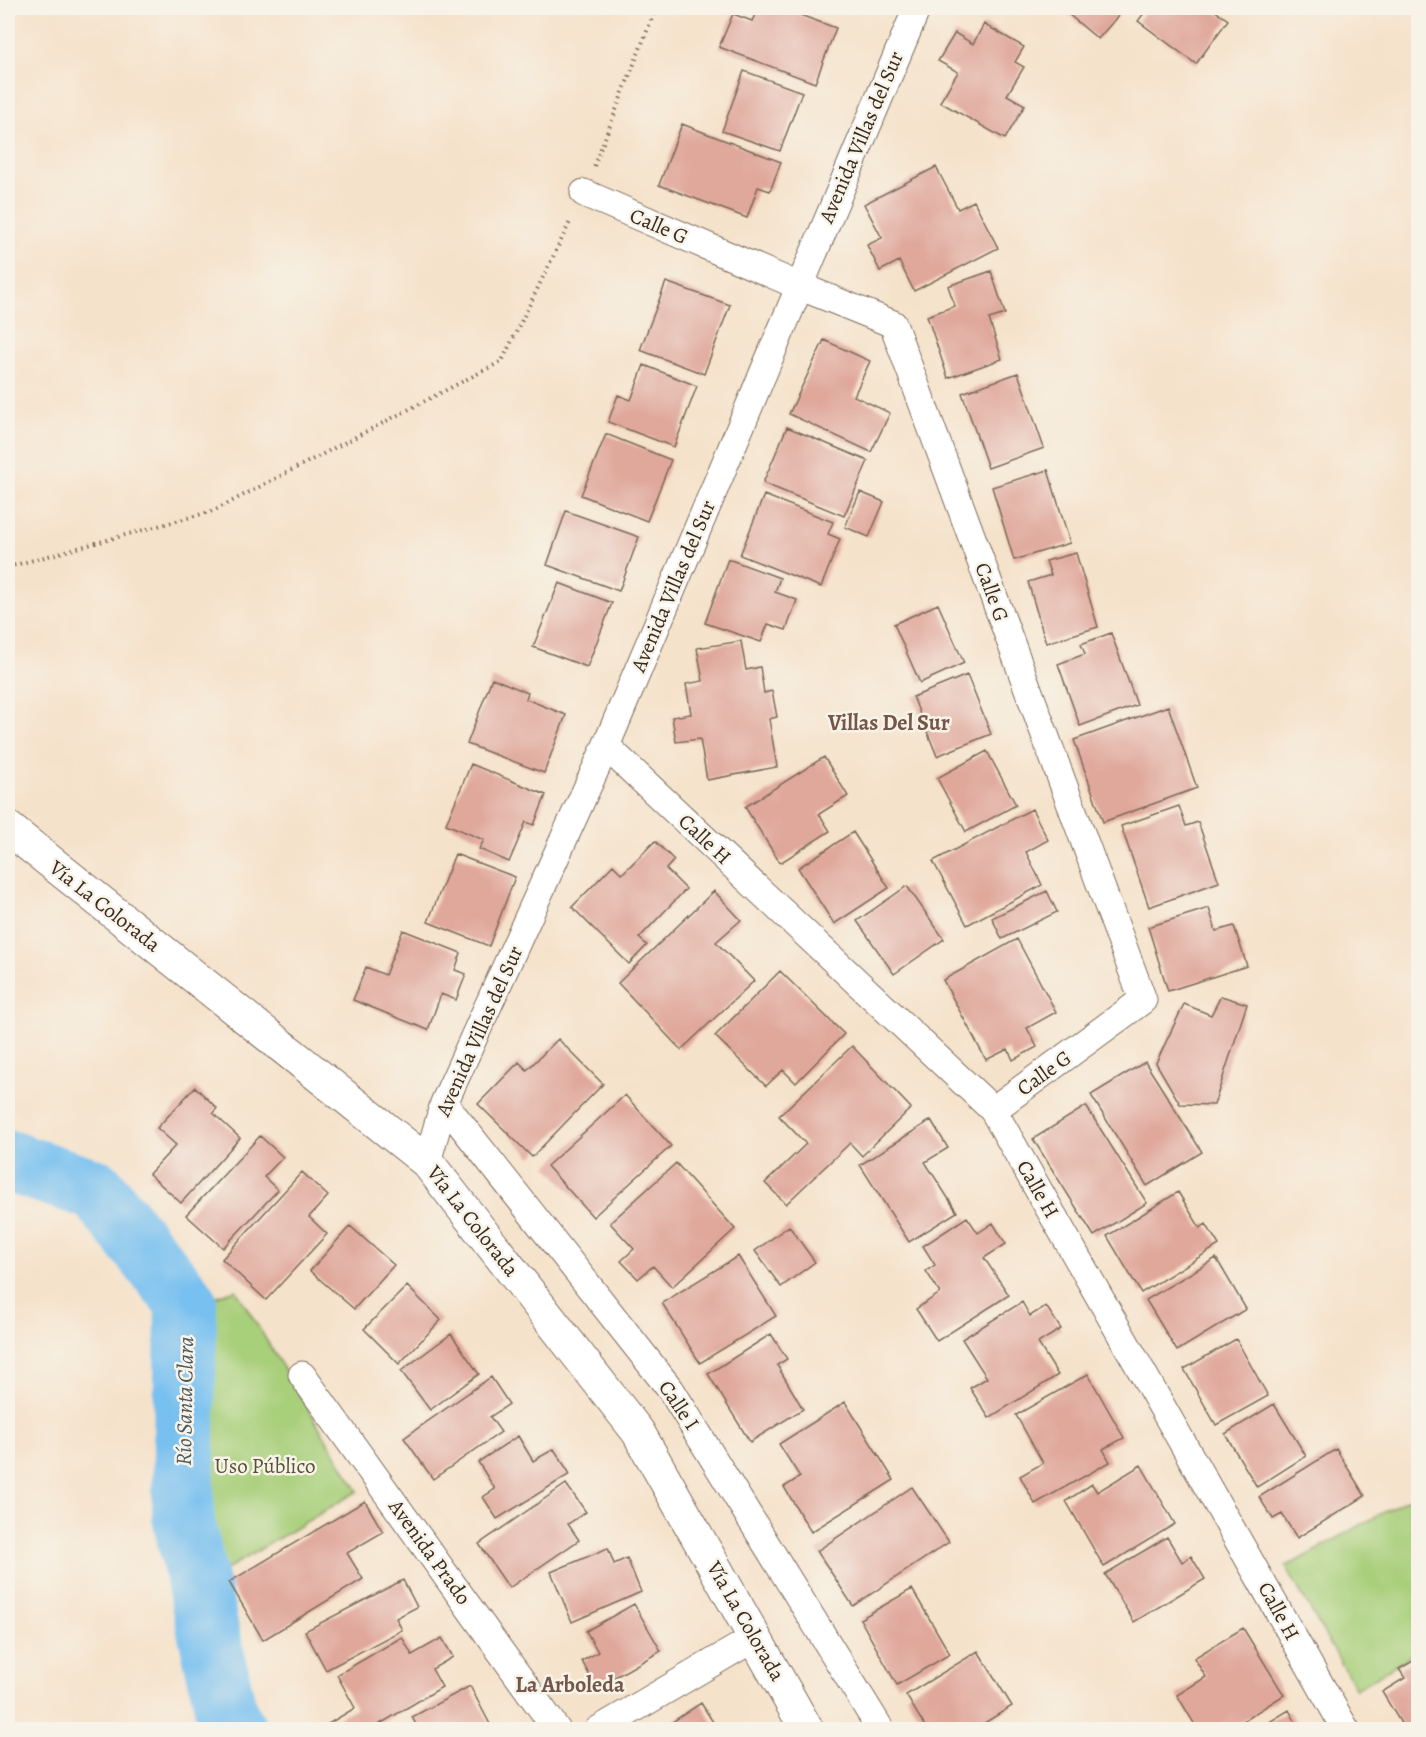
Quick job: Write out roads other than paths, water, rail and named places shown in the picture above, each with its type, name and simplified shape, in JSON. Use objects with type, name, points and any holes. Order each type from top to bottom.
[{"type":"main road","name":"Vía La Colorada","points":[[8,828],[427,1162],[638,1432],[807,1730]]},
{"type":"street","name":"Avenida Villas del Sur","points":[[427,1162],[444,1103],[606,746],[916,8]]},
{"type":"street","name":"Calle G","points":[[584,193],[893,324],[1143,1000],[993,1110]]},
{"type":"street","name":"Calle H","points":[[606,746],[993,1110],[1346,1730]]},
{"type":"street","name":"Calle I","points":[[444,1103],[671,1390],[881,1730]]},
{"type":"street","name":"Avenida Prado","points":[[302,1375],[557,1730]]},
{"type":"street","points":[[598,1730],[756,1637]]},
{"type":"waterway","name":"Río Santa Clara","points":[[8,1161],[96,1190],[186,1302],[183,1517],[227,1715],[236,1730]]},
{"type":"district","name":"Villas Del Sur","points":[[889,723]]},
{"type":"district","name":"La Arboleda","points":[[570,1685]]},
{"type":"park label","name":"Uso Público","points":[[265,1466]]}]
